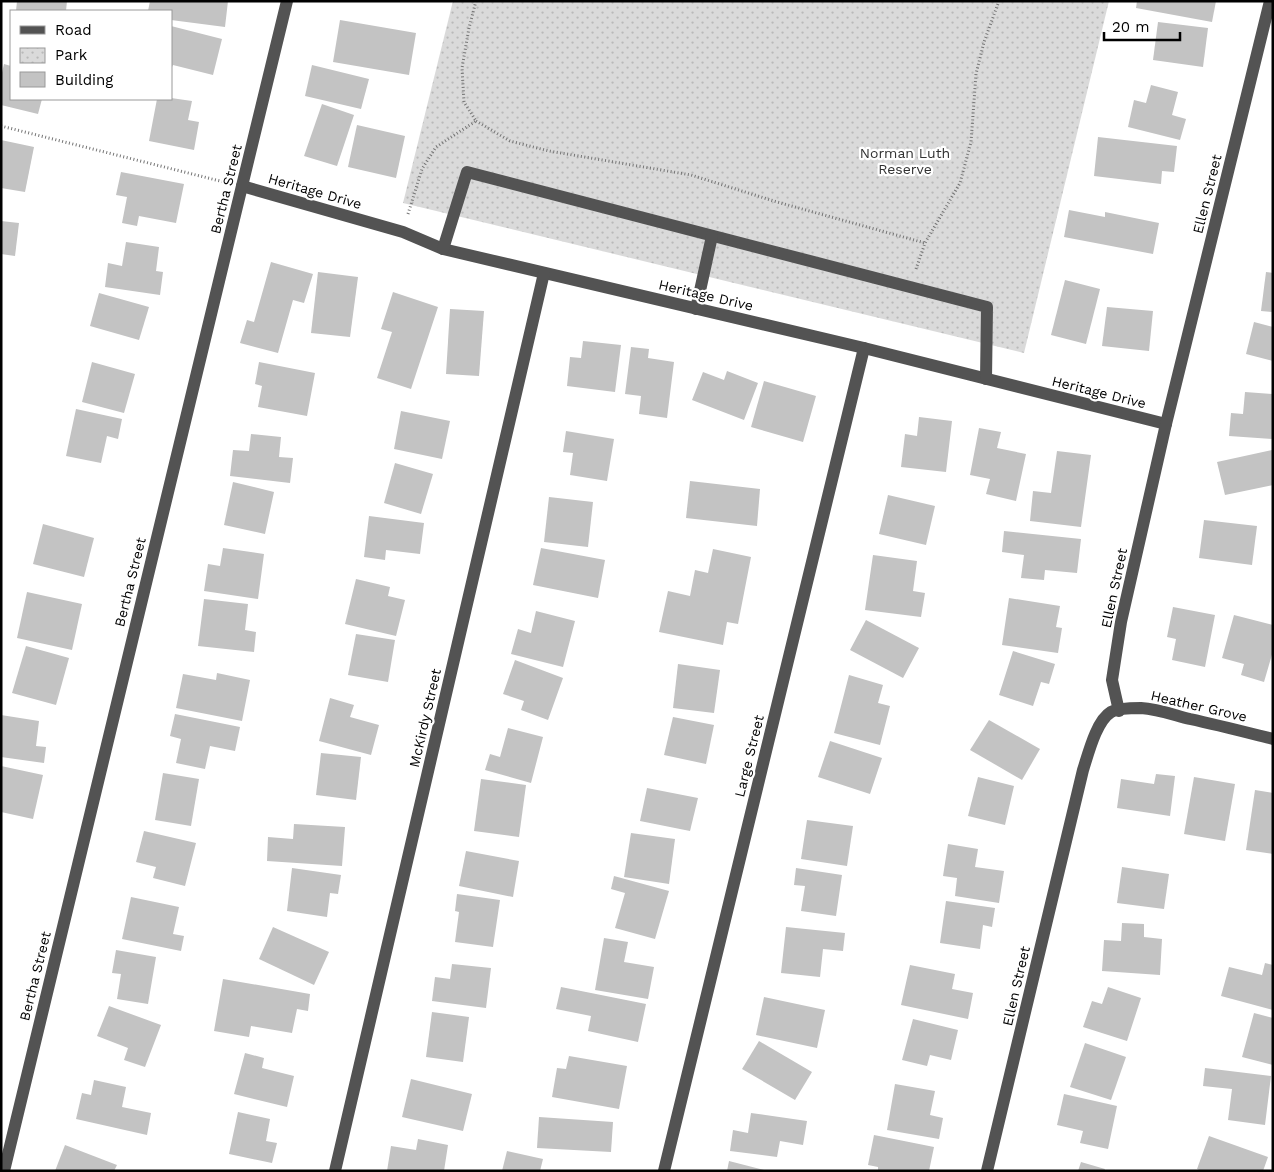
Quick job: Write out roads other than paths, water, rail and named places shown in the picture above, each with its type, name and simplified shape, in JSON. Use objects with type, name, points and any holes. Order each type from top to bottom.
[{"type":"street","name":"Bertha Street","points":[[4,1171],[287,1]]},
{"type":"street","name":"Ellen Street","points":[[987,1171],[1083,770],[1098,728],[1112,712],[1119,710],[1112,680],[1121,622],[1166,424],[1270,1]]},
{"type":"street","points":[[443,249],[467,172],[987,307],[986,379]]},
{"type":"street","name":"Heritage Drive","points":[[242,186],[403,232],[443,249],[864,348],[1166,424]]},
{"type":"street","points":[[696,308],[712,236]]},
{"type":"street","name":"McKirdy Street","points":[[335,1171],[544,273]]},
{"type":"street","name":"Large Street","points":[[664,1171],[864,348]]},
{"type":"street","name":"Heather Grove","points":[[1119,710],[1128,708],[1149,709],[1273,739]]},
{"type":"park label","name":"Norman Luth Reserve","points":[[905,162]]}]
